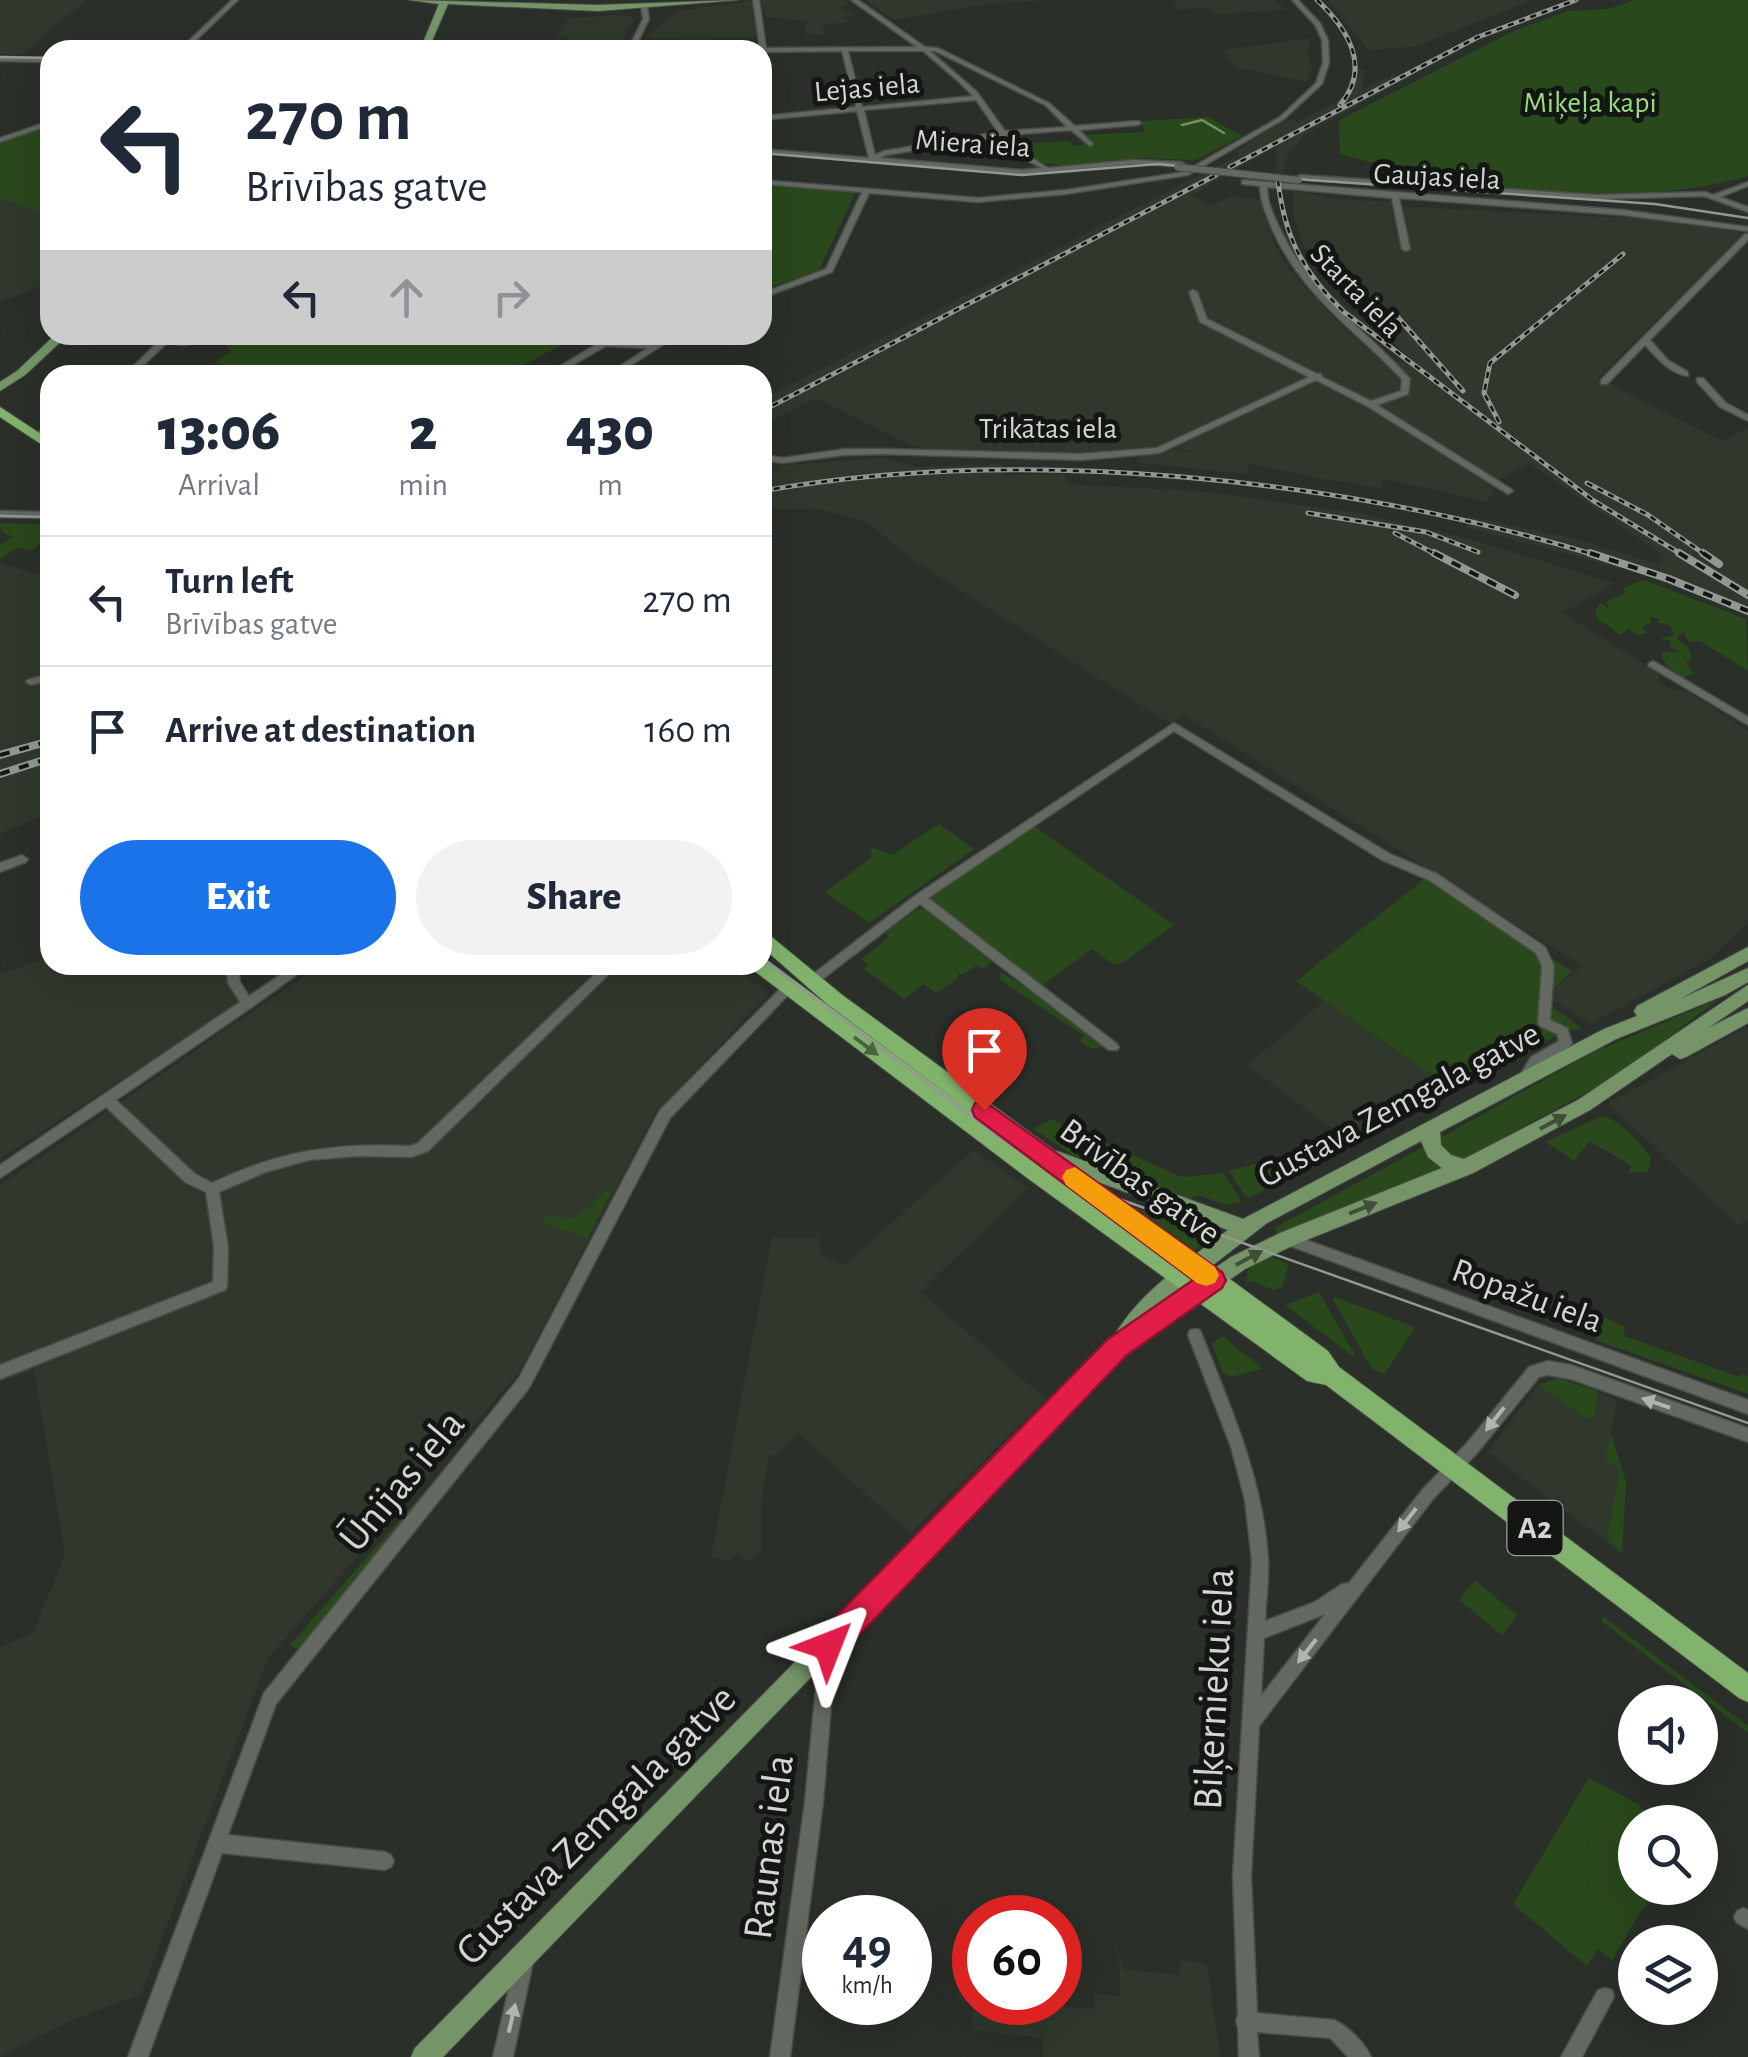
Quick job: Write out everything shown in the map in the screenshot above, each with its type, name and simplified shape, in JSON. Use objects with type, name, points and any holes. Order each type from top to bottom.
[{"type":"highway","points":[[0,411],[40,431]]},
{"type":"highway","name":"Brīvības gatve","points":[[772,945],[812,981],[1034,1148],[1315,1373],[1331,1376],[1748,1689]]},
{"type":"highway","name":"Brīvības gatve","points":[[772,974],[1197,1279]]},
{"type":"main road","points":[[413,0],[598,8],[734,0]]},
{"type":"main road","points":[[428,40],[445,1]]},
{"type":"main road","points":[[0,386],[52,345]]},
{"type":"main road","points":[[1610,1034],[1622,1022],[1748,954]]},
{"type":"main road","name":"Gustava Zemgala gatve","points":[[424,2057],[1118,1347],[1197,1279],[1245,1228],[1313,1188],[1610,1034],[1719,990],[1748,974]]},
{"type":"main road","name":"Gustava Zemgala gatve","points":[[1197,1279],[1466,1168],[1618,1085],[1748,992]]},
{"type":"main road","points":[[1618,1085],[1748,1016]]},
{"type":"main road","points":[[1431,1129],[1431,1147],[1440,1159],[1466,1168]]},
{"type":"main road","points":[[1034,1148],[1094,1175],[1245,1228]]},
{"type":"street","points":[[193,40],[236,0]]},
{"type":"street","points":[[756,0],[762,40]]},
{"type":"street","points":[[854,0],[923,48],[976,98],[1026,160],[1062,170]]},
{"type":"street","points":[[772,183],[971,200],[1186,174],[1282,118],[1318,84],[1326,63],[1325,40],[1318,24],[1295,0]]},
{"type":"street","points":[[636,40],[646,19],[644,6]]},
{"type":"street","points":[[844,48],[873,160],[884,153],[1004,134],[1138,123]]},
{"type":"street","points":[[772,50],[936,49],[1048,104],[1090,144]]},
{"type":"street","points":[[0,59],[40,60]]},
{"type":"street","name":"Lejas iela","points":[[772,117],[976,98]]},
{"type":"street","points":[[0,140],[40,126]]},
{"type":"street","name":"Miera iela","points":[[772,152],[1020,172],[1134,162],[1179,166]]},
{"type":"street","points":[[1082,167],[1092,170],[1179,166],[1300,179]]},
{"type":"street","points":[[1060,192],[1084,180],[1092,170]]},
{"type":"street","name":"Gaujas iela","points":[[1300,179],[1630,198],[1716,196]]},
{"type":"street","name":"Gaujas iela","points":[[1300,179],[1614,207],[1748,232]]},
{"type":"street","points":[[1084,180],[1098,187]]},
{"type":"street","name":"Gaujas iela","points":[[1245,182],[1395,198],[1548,202],[1628,210]]},
{"type":"street","points":[[1716,196],[1748,184]]},
{"type":"street","name":"Starta iela","points":[[1264,185],[1264,198],[1298,274],[1406,379],[1405,392],[1370,404]]},
{"type":"street","points":[[772,292],[829,270],[866,191]]},
{"type":"street","points":[[1687,195],[1678,206],[1689,218]]},
{"type":"street","points":[[1716,196],[1748,210]]},
{"type":"street","points":[[1395,198],[1406,249]]},
{"type":"street","points":[[1592,209],[1614,207],[1630,198]]},
{"type":"street","points":[[1604,382],[1748,232]]},
{"type":"street","points":[[1194,292],[1203,320],[1370,404],[1508,491]]},
{"type":"street","points":[[1643,342],[1684,374]]},
{"type":"street","points":[[139,365],[160,345]]},
{"type":"street","points":[[567,365],[602,345]]},
{"type":"street","points":[[630,345],[657,346]]},
{"type":"street","points":[[626,365],[657,346]]},
{"type":"street","name":"Trikātas iela","points":[[772,459],[843,452],[1062,458],[1159,450],[1318,376]]},
{"type":"street","points":[[1700,380],[1723,405],[1748,418]]},
{"type":"street","points":[[0,514],[40,515]]},
{"type":"street","points":[[1653,664],[1748,722]]},
{"type":"street","points":[[31,682],[40,680]]},
{"type":"street","points":[[812,981],[920,898],[1174,726],[1386,856],[1433,878],[1540,950],[1548,966],[1544,1023],[1564,1031],[1566,1043],[1535,1061],[1525,1077]]},
{"type":"street","points":[[0,868],[22,860]]},
{"type":"street","points":[[920,898],[1113,1047]]},
{"type":"street","points":[[233,975],[248,1004]]},
{"type":"street","points":[[0,1172],[290,975]]},
{"type":"street","points":[[212,1189],[251,1170],[323,1150],[412,1152],[423,1147],[601,975]]},
{"type":"street","name":"Ūnijas iela","points":[[138,2057],[270,1699],[524,1384],[665,1114],[788,987]]},
{"type":"street","points":[[108,1101],[190,1178],[212,1189]]},
{"type":"street","points":[[0,1372],[220,1286],[221,1247],[212,1189]]},
{"type":"street","name":"Ropažu iela","points":[[1287,1239],[1748,1407]]},
{"type":"street","name":"Biķernieku iela","points":[[1195,1335],[1239,1447],[1253,1500],[1260,1561],[1242,1876],[1249,2057]]},
{"type":"street","name":"Ropažu iela","points":[[1252,1721],[1428,1494],[1534,1372],[1548,1368],[1572,1372],[1748,1435]]},
{"type":"street","points":[[1256,1633],[1320,1608],[1362,1579]]},
{"type":"street","name":"Raunas iela","points":[[780,2057],[814,1802],[828,1646]]},
{"type":"street","points":[[216,1844],[385,1861]]},
{"type":"street","points":[[503,2057],[526,1952]]},
{"type":"street","points":[[1571,2057],[1605,1997]]},
{"type":"street","points":[[1245,2022],[1334,2029],[1362,2057]]},
{"type":"shaded area","points":[[0,0],[86,0],[23,55],[0,54]]},
{"type":"shaded area","points":[[762,0],[847,0],[850,4],[842,9],[856,15],[845,17],[850,23],[823,24],[824,34],[806,35],[805,25],[812,22],[765,17]]},
{"type":"shaded area","points":[[866,0],[1053,0],[994,3],[894,20]]},
{"type":"shaded area","points":[[1172,0],[1274,0],[1287,10],[1218,14],[1208,7],[1178,10]]},
{"type":"shaded area","points":[[1328,0],[1533,0],[1414,47],[1368,50]]},
{"type":"shaded area","points":[[753,2],[757,15],[757,37],[645,38],[675,12]]},
{"type":"shaded area","points":[[618,15],[635,20],[622,40],[567,40],[568,37],[556,36],[568,18]]},
{"type":"shaded area","points":[[1310,38],[1308,65],[1313,65],[1307,82],[1234,67],[1222,50]]},
{"type":"shaded area","points":[[1353,70],[1365,70],[1362,90],[1393,74],[1407,78],[1305,135],[1286,157],[1282,184],[1275,183],[1276,146],[1193,195],[1211,205],[1232,196],[1260,199],[1275,245],[1289,269],[1334,318],[1385,364],[1404,362],[1309,279],[1286,242],[1276,188],[1281,189],[1286,227],[1294,249],[1318,283],[1439,383],[1353,307],[1303,244],[1294,218],[1292,191],[1337,199],[1392,202],[1394,206],[1645,219],[1744,233],[1598,378],[1723,441],[1748,428],[1748,614],[1639,573],[1465,527],[1468,516],[1576,539],[1659,564],[1666,557],[1529,463],[1489,485],[1495,489],[1487,502],[1385,479],[1381,488],[1317,478],[1176,448],[1059,457],[927,449],[910,445],[815,398],[772,420],[772,394],[1239,155],[1236,151],[1287,119],[1297,122],[1345,94]]},
{"type":"shaded area","points":[[0,198],[40,212],[40,287],[0,302]]},
{"type":"shaded area","points":[[1173,449],[1249,462],[1246,474],[1139,463],[1140,454]]},
{"type":"shaded area","points":[[883,458],[916,467],[1003,464],[1005,475],[1065,474],[1067,484],[1210,492],[1370,515],[1473,540],[1615,583],[1563,613],[1660,674],[1658,680],[1667,688],[1688,692],[1748,731],[1748,922],[1710,959],[1590,1024],[1547,996],[1582,966],[1184,715],[1170,724],[910,558],[870,524],[821,509],[772,509],[772,466]]},
{"type":"shaded area","points":[[0,562],[40,576],[40,817],[0,834]]},
{"type":"shaded area","points":[[40,960],[40,975],[240,975],[242,986],[250,996],[0,1159],[0,974]]},
{"type":"shaded area","points":[[305,975],[744,975],[769,994],[655,1113],[518,1374],[268,1658],[141,1994],[72,2020],[0,2057],[0,1647],[33,1633],[65,1555],[34,1370],[0,1382],[0,1185]]},
{"type":"shaded area","points":[[1324,1001],[1453,1090],[1341,1141],[1335,1131],[1247,1065]]},
{"type":"shaded area","points":[[1748,1027],[1748,1219],[1737,1225],[1608,1103]]},
{"type":"shaded area","points":[[974,1150],[1028,1188],[920,1292],[1046,1399],[910,1533],[798,1434],[775,1455],[769,1455],[761,1506],[761,1552],[749,1563],[738,1553],[729,1562],[711,1557],[772,1237],[820,1238],[820,1253],[843,1266]]},
{"type":"shaded area","points":[[1558,1378],[1617,1400],[1611,1434],[1626,1482],[1622,1554],[1488,1452],[1538,1385]]},
{"type":"shaded area","points":[[1119,1953],[1124,1970],[1180,1974],[1180,1960],[1207,1964],[1220,2057],[1043,2057],[1043,2038],[972,2030],[972,2025],[1082,2025],[1082,2008],[1094,2009],[1095,1994],[1120,1996]]},
{"type":"green space","name":"Miķeļa kapi","points":[[1634,0],[1748,0],[1748,176],[1649,193],[1543,192],[1438,178],[1340,154],[1339,120],[1516,30],[1568,11],[1608,9]]},
{"type":"green space","points":[[1208,117],[1242,136],[1196,160],[1140,158],[1066,166],[1037,162],[1021,144],[1069,141],[1075,146],[1092,143],[1086,135],[1144,132],[1142,121]]},
{"type":"green space","points":[[40,128],[40,212],[0,198],[0,142]]},
{"type":"green space","points":[[772,184],[855,193],[819,270],[772,287]]},
{"type":"green space","points":[[226,345],[562,345],[523,365],[215,362],[231,352]]},
{"type":"green space","points":[[0,523],[40,524],[40,544],[31,551],[18,547],[0,559],[0,546],[12,536],[2,532]]},
{"type":"green space","points":[[1644,580],[1746,619],[1748,671],[1700,641],[1689,642],[1683,632],[1676,639],[1688,647],[1692,658],[1686,663],[1694,673],[1682,678],[1669,668],[1661,653],[1679,651],[1671,648],[1670,641],[1659,639],[1674,635],[1670,625],[1650,617],[1651,623],[1641,627],[1647,633],[1638,635],[1629,629],[1620,635],[1597,618],[1595,610],[1601,603],[1609,609],[1606,602],[1625,593],[1623,588]]},
{"type":"green space","points":[[939,824],[974,849],[869,923],[825,892],[872,857],[870,847],[892,855]]},
{"type":"green space","points":[[1034,826],[1174,925],[1123,963],[1113,964],[1092,949],[1041,986],[928,898]]},
{"type":"green space","points":[[1427,877],[1572,971],[1543,1000],[1583,1029],[1556,1031],[1558,1035],[1446,1095],[1440,1090],[1449,1087],[1296,981]]},
{"type":"green space","points":[[918,909],[924,909],[992,962],[983,969],[977,965],[962,975],[958,973],[958,978],[937,993],[923,984],[904,999],[864,969],[868,965],[861,959],[889,937],[885,933]]},
{"type":"green space","points":[[1001,972],[1059,1009],[1101,1042],[1101,1047],[1092,1049],[1080,1042],[1083,1035],[999,979]]},
{"type":"green space","points":[[1719,999],[1622,1073],[1464,1159],[1440,1151],[1440,1138],[1590,1054]]},
{"type":"green space","points":[[1602,1116],[1623,1127],[1641,1145],[1651,1158],[1648,1172],[1628,1173],[1631,1166],[1590,1141],[1574,1161],[1545,1142]]},
{"type":"green space","points":[[1051,1119],[1182,1177],[1223,1173],[1242,1202],[1227,1205],[1198,1195],[1188,1200],[1077,1158],[1033,1129]]},
{"type":"green space","points":[[1341,1141],[1344,1145],[1250,1198],[1229,1171]]},
{"type":"green space","points":[[1423,1147],[1443,1168],[1279,1234],[1274,1228]]},
{"type":"green space","points":[[607,1191],[611,1192],[587,1238],[541,1222],[549,1214],[574,1217]]},
{"type":"green space","points":[[1123,1203],[1214,1236],[1191,1254]]},
{"type":"green space","points":[[1269,1256],[1289,1264],[1282,1287],[1273,1290],[1251,1281],[1246,1284],[1248,1269]]},
{"type":"green space","points":[[1319,1292],[1355,1355],[1285,1305]]},
{"type":"green space","points":[[1335,1297],[1415,1327],[1385,1374],[1372,1369],[1333,1300]]},
{"type":"green space","points":[[1600,1315],[1625,1327],[1624,1336],[1740,1377],[1748,1376],[1748,1394],[1595,1340],[1596,1331],[1601,1332]]},
{"type":"green space","points":[[1222,1336],[1261,1369],[1231,1377],[1223,1373],[1212,1344]]},
{"type":"green space","points":[[1558,1378],[1598,1391],[1594,1418],[1579,1417],[1581,1414],[1538,1385]]},
{"type":"green space","points":[[1611,1434],[1626,1482],[1622,1554],[1607,1538],[1620,1467],[1605,1460]]},
{"type":"green space","points":[[446,1467],[451,1471],[303,1646],[296,1649],[290,1645]]},
{"type":"green space","points":[[1475,1580],[1517,1615],[1502,1635],[1459,1600]]},
{"type":"green space","points":[[1604,1617],[1694,1685],[1685,1685],[1601,1621]]},
{"type":"green space","points":[[1718,1703],[1748,1726],[1748,1733],[1718,1710]]},
{"type":"green space","points":[[1589,1778],[1639,1805],[1618,1805],[1618,1905],[1648,1905],[1633,1925],[1618,1925],[1618,1950],[1612,1961],[1598,1949],[1587,1966],[1513,1904]]},
{"type":"waterway","points":[[1182,125],[1202,120],[1224,133]]},
{"type":"tram line","points":[[0,57],[40,58]]},
{"type":"tram line","points":[[772,154],[1022,175],[1158,164],[1309,180],[1655,204],[1748,218]]},
{"type":"tram line","points":[[0,516],[40,517]]},
{"type":"tram line","points":[[772,967],[999,1137],[1063,1179],[1748,1423]]},
{"type":"railway","points":[[1317,0],[1338,23],[1352,49],[1354,77],[1340,105]]},
{"type":"railway","points":[[1230,167],[1478,37],[1576,0]]},
{"type":"railway","points":[[772,406],[1216,175]]},
{"type":"railway","points":[[1278,180],[1285,219],[1298,252],[1317,283],[1344,312],[1594,501],[1684,556]]},
{"type":"railway","points":[[1499,422],[1484,393],[1490,363],[1623,254]]},
{"type":"railway","points":[[1351,288],[1362,311],[1376,324]]},
{"type":"railway","points":[[1394,313],[1463,391]]},
{"type":"railway","points":[[772,490],[863,477],[967,471],[1183,477],[1397,506],[1598,556]]},
{"type":"railway","points":[[1587,483],[1648,515],[1707,556]]},
{"type":"railway","points":[[1308,513],[1426,532],[1478,552]]},
{"type":"railway","points":[[1395,533],[1439,556]]},
{"type":"railway","points":[[1434,553],[1515,595]]},
{"type":"railway","points":[[1590,553],[1748,611]]},
{"type":"railway","points":[[1679,553],[1748,595]]},
{"type":"railway","points":[[1703,553],[1719,564]]},
{"type":"railway","points":[[0,755],[40,744]]},
{"type":"railway","points":[[0,774],[40,761]]},
{"type":"slow traffic","points":[[1075,1177],[1206,1275]]},
{"type":"route","points":[[828,1646],[1118,1347],[1213,1280],[984,1110]]}]
